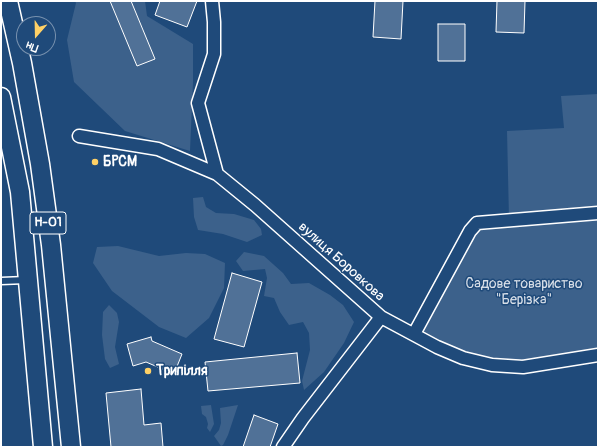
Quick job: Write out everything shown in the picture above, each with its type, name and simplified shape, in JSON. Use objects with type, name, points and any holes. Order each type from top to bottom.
[{"type":"main road","name":"Н-01","points":[[8,1],[22,63],[40,164],[51,245],[72,447]]},
{"type":"main road","name":"Н-01","points":[[1,97],[20,192],[43,447]]},
{"type":"street","points":[[212,1],[214,22],[214,54],[198,103],[217,174]]},
{"type":"street","name":"вулиця Боровкова","points":[[79,136],[158,149],[217,174],[255,205],[381,317],[436,346],[463,358],[492,365],[522,367],[598,355]]},
{"type":"street","points":[[414,334],[470,231],[477,223],[598,213]]},
{"type":"street","points":[[283,447],[302,418],[381,317]]},
{"type":"lane","points":[[1,281],[28,280]]},
{"type":"green space","points":[[75,1],[145,1],[147,16],[193,44],[190,151],[125,131],[74,82],[67,40],[76,3]]},
{"type":"green space","name":"Садове товариство \"Берізка\"","points":[[598,94],[598,355],[492,365],[414,334],[470,231],[509,219],[507,131],[564,128],[561,96]]},
{"type":"green space","points":[[203,197],[206,207],[216,213],[234,214],[254,220],[261,229],[262,235],[247,242],[223,234],[198,230],[194,217],[193,198]]},
{"type":"green space","points":[[118,246],[159,256],[186,253],[205,254],[225,263],[224,288],[209,318],[186,338],[159,327],[112,291],[93,263],[97,247]]},
{"type":"green space","points":[[244,252],[264,256],[283,273],[291,284],[309,283],[330,295],[343,305],[354,322],[344,343],[324,372],[304,390],[302,381],[310,350],[309,333],[303,322],[289,325],[280,312],[274,298],[264,296],[267,278],[265,269],[243,271],[236,261]]},
{"type":"green space","points":[[109,305],[117,313],[119,322],[115,347],[119,364],[110,368],[105,359],[102,335],[103,312]]},
{"type":"green space","points":[[211,405],[214,424],[210,432],[207,428],[208,424],[206,417],[202,414],[201,406]]},
{"type":"green space","points":[[238,405],[228,435],[221,446],[214,436],[219,430],[221,423],[220,408]]},
{"type":"building","points":[[110,1],[131,1],[155,59],[137,66]]},
{"type":"building","points":[[160,1],[197,1],[187,27],[155,15]]},
{"type":"building","points":[[375,1],[403,1],[401,39],[373,37]]},
{"type":"building","points":[[497,1],[525,1],[524,33],[496,32]]},
{"type":"building","points":[[438,24],[465,24],[465,61],[438,61]]},
{"type":"building","points":[[232,273],[262,282],[244,347],[214,339]]},
{"type":"building","points":[[151,337],[152,341],[182,354],[174,374],[146,362],[133,366],[127,344]]},
{"type":"building","points":[[297,353],[300,383],[208,391],[205,362]]},
{"type":"building","points":[[141,389],[144,425],[161,423],[163,447],[111,447],[106,393]]},
{"type":"building","points":[[254,415],[278,424],[270,447],[243,447]]},
{"type":"place","name":"БРСМ","points":[[95,162]]},
{"type":"place","name":"Трипілля","points":[[148,371]]}]
